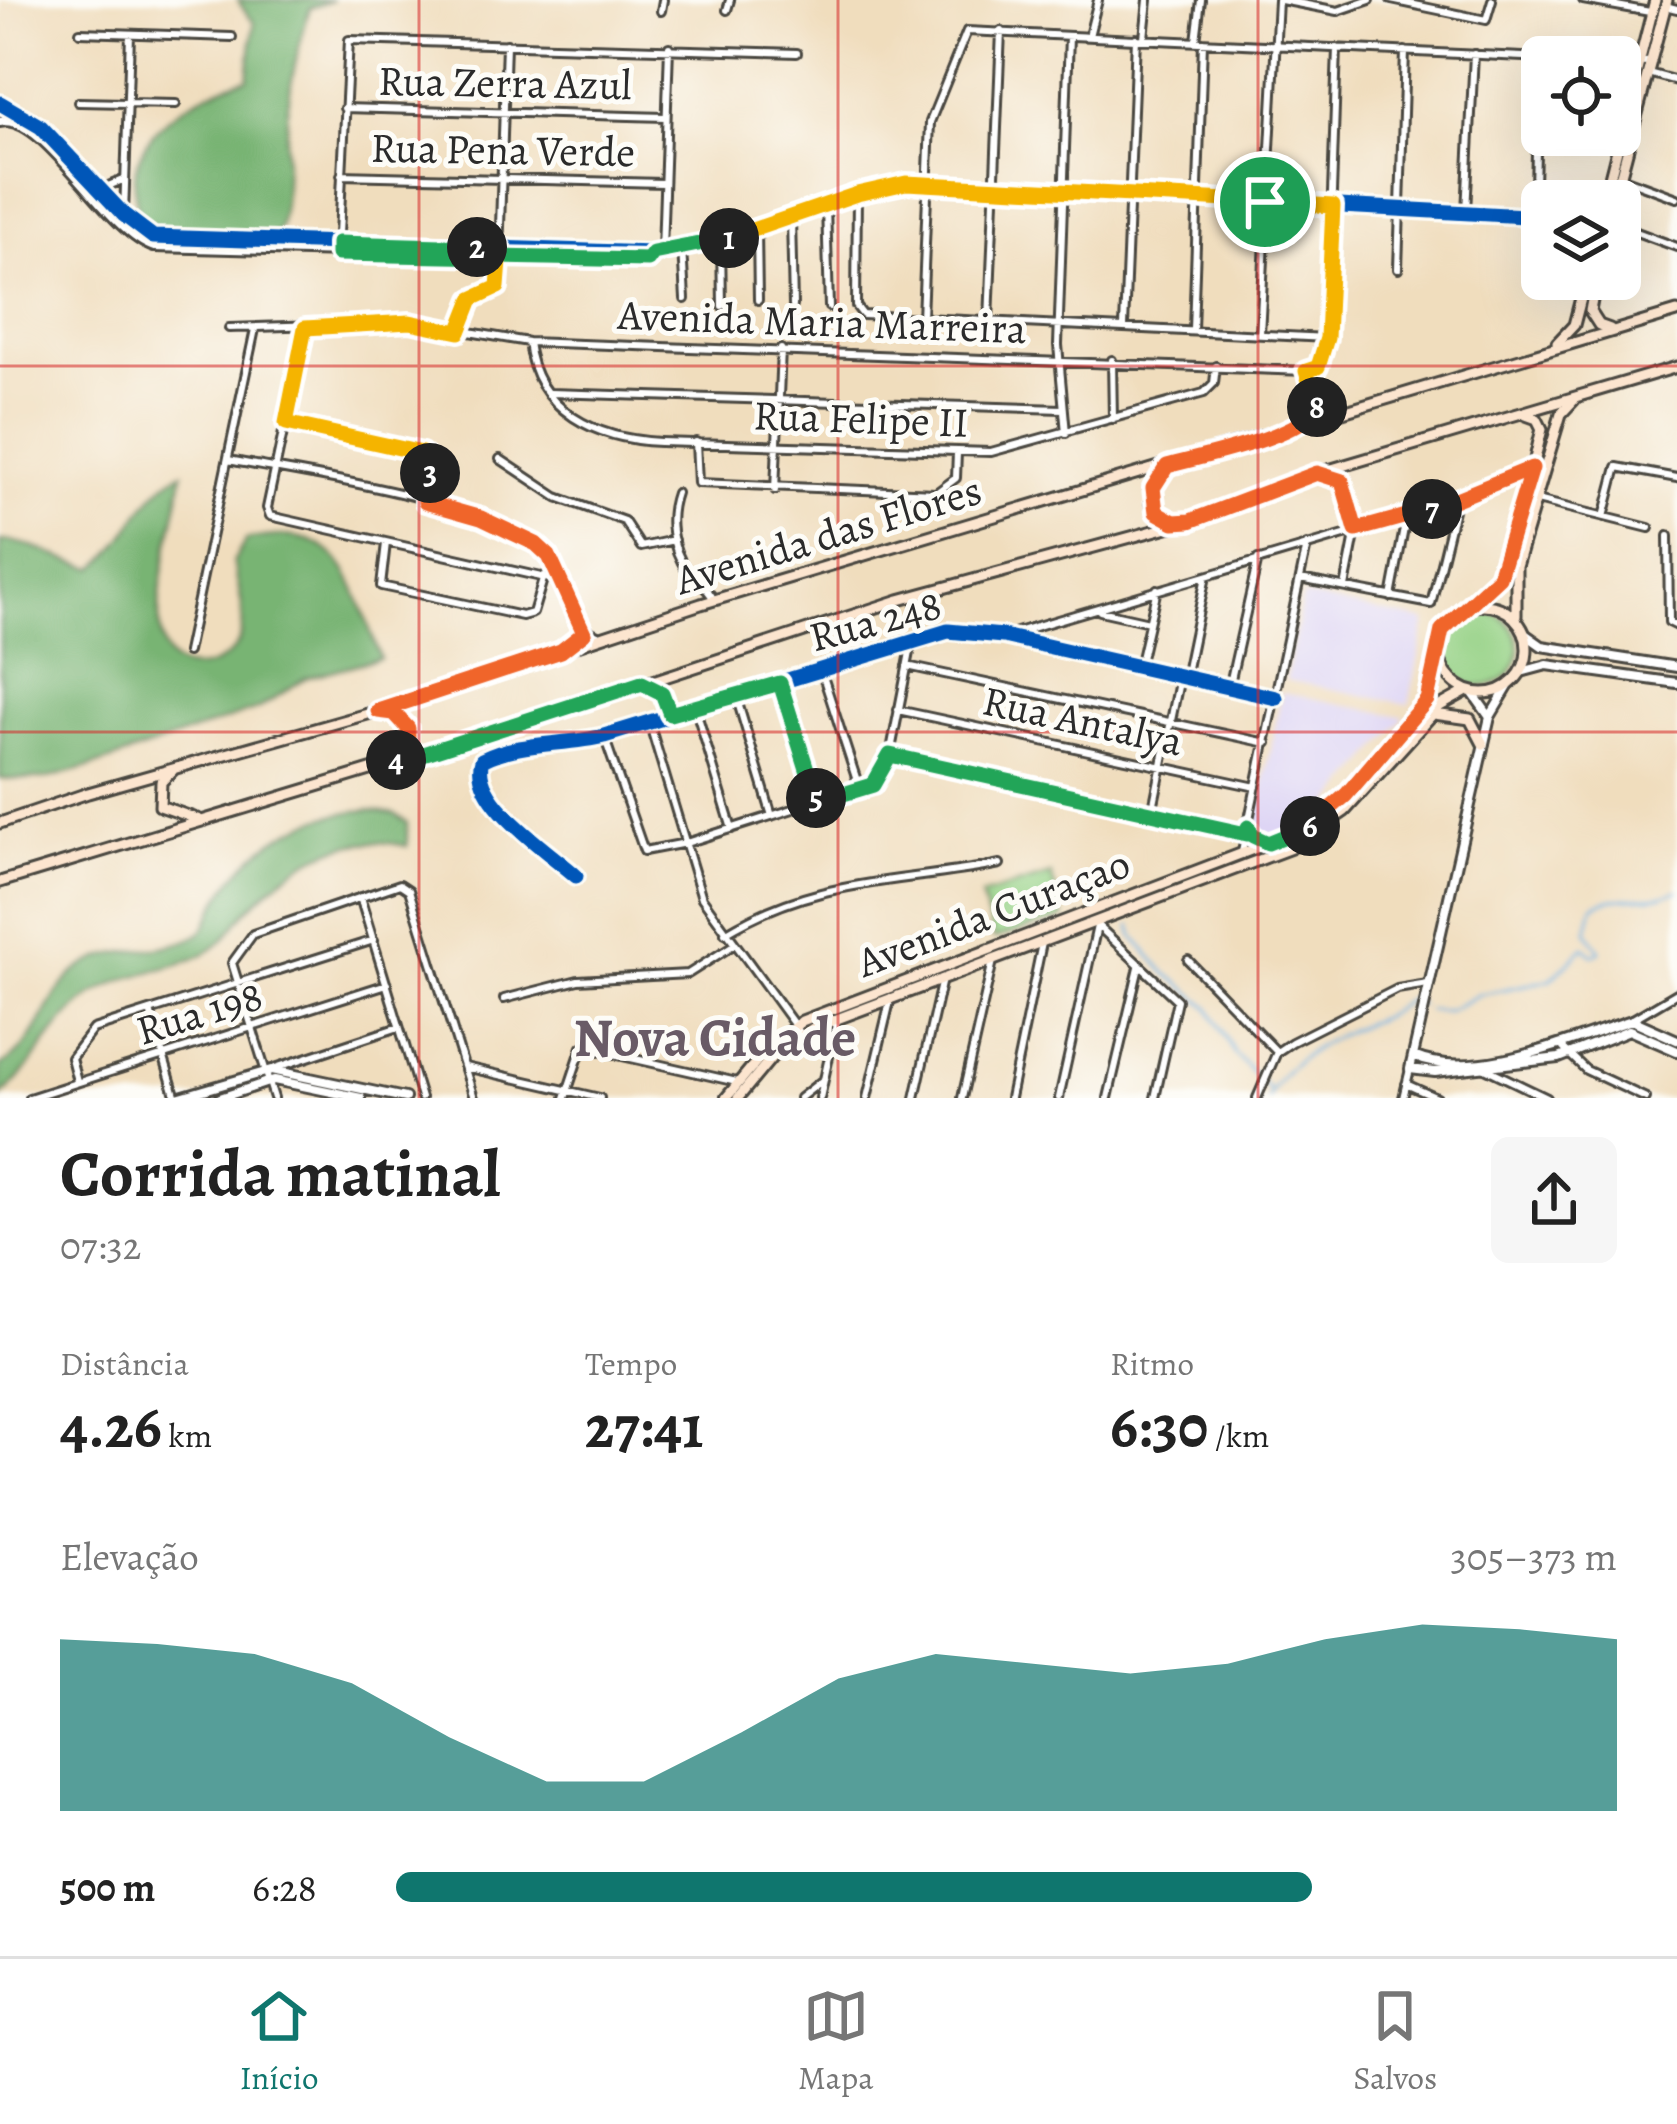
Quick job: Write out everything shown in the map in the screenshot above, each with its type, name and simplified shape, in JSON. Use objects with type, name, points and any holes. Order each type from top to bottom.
[{"type":"main road","points":[[1620,178],[1646,66],[1652,13],[1666,4]]},
{"type":"main road","points":[[1611,180],[1666,4]]},
{"type":"main road","points":[[1538,353],[1562,340],[1574,326],[1581,300]]},
{"type":"main road","points":[[1594,300],[1592,317],[1603,328],[1622,329]]},
{"type":"main road","name":"Avenida das Flores","points":[[0,823],[177,766],[378,711],[714,601],[1677,312]]},
{"type":"main road","name":"Avenida das Flores","points":[[0,882],[392,764],[917,594],[1190,521],[1317,473],[1677,367]]},
{"type":"main road","points":[[1521,414],[1537,419],[1542,429],[1499,577],[1442,630],[1439,660],[1455,684],[1469,691],[1509,685],[1520,672],[1527,656],[1525,634],[1512,585],[1561,414],[1574,400],[1603,386]]},
{"type":"main road","points":[[1167,466],[1153,488],[1151,504],[1164,519],[1190,521]]},
{"type":"main road","points":[[1463,608],[1483,604],[1502,608],[1518,621]]},
{"type":"main road","name":"Avenida Curaçao","points":[[738,1098],[798,1029],[994,958],[1042,934],[1098,922],[1306,829],[1346,795],[1427,700],[1439,660]]},
{"type":"main road","name":"Avenida Curaçao","points":[[727,1098],[737,1082],[798,1029],[1169,888],[1273,857],[1328,826],[1433,714],[1469,691]]},
{"type":"main road","points":[[378,711],[394,713],[408,728],[408,740],[392,764]]},
{"type":"main road","points":[[1433,714],[1470,719],[1483,744]]},
{"type":"main road","points":[[177,766],[161,782],[160,806],[203,820]]},
{"type":"main road","points":[[1247,830],[1257,839],[1277,843]]},
{"type":"street","points":[[661,11],[664,0]]},
{"type":"street","points":[[727,10],[730,0]]},
{"type":"street","points":[[1089,36],[1098,0]]},
{"type":"street","points":[[1124,327],[1140,38],[1148,0]]},
{"type":"street","points":[[1193,330],[1201,0]]},
{"type":"street","points":[[1260,334],[1272,42],[1279,0],[1338,11],[1370,0]]},
{"type":"street","points":[[1391,0],[1486,20],[1492,0]]},
{"type":"street","points":[[1582,0],[1652,13]]},
{"type":"street","points":[[922,318],[934,101],[964,34],[971,30],[1521,57]]},
{"type":"street","points":[[989,322],[1000,31]]},
{"type":"street","points":[[80,32],[232,37]]},
{"type":"street","points":[[124,215],[130,34]]},
{"type":"street","points":[[1066,433],[1058,326],[1069,36]]},
{"type":"street","points":[[338,248],[347,42],[797,52]]},
{"type":"street","points":[[459,332],[472,299],[496,292],[506,44]]},
{"type":"street","points":[[657,252],[669,47]]},
{"type":"street","points":[[1281,432],[1315,413],[1310,371],[1327,338],[1337,48]]},
{"type":"street","points":[[1398,269],[1406,51]]},
{"type":"street","points":[[1466,214],[1474,54]]},
{"type":"street","points":[[1641,65],[1677,81]]},
{"type":"street","points":[[78,102],[176,104]]},
{"type":"street","points":[[0,103],[100,189],[105,202],[152,237],[648,260],[657,252],[721,240],[857,194],[926,183],[1521,216]]},
{"type":"street","name":"Rua Zerra Azul","points":[[344,108],[665,117]]},
{"type":"street","points":[[0,122],[32,126],[139,241],[154,248],[338,248]]},
{"type":"street","name":"Rua Pena Verde","points":[[341,176],[663,183]]},
{"type":"street","points":[[1620,178],[1677,198]]},
{"type":"street","points":[[100,189],[125,179]]},
{"type":"street","points":[[857,194],[856,306],[863,315],[1327,338]]},
{"type":"street","points":[[826,206],[829,307]]},
{"type":"street","points":[[791,218],[793,306]]},
{"type":"street","points":[[757,229],[758,300]]},
{"type":"street","points":[[1641,234],[1677,247]]},
{"type":"street","points":[[721,240],[722,306]]},
{"type":"street","points":[[682,248],[685,299]]},
{"type":"street","name":"Avenida Maria Marreira","points":[[229,328],[410,322],[528,341],[1310,371]]},
{"type":"street","points":[[305,328],[267,508],[274,518],[560,581]]},
{"type":"street","points":[[187,652],[255,329]]},
{"type":"street","points":[[528,341],[530,364],[546,393],[1063,409]]},
{"type":"street","points":[[775,490],[781,350]]},
{"type":"street","points":[[1112,360],[1113,419]]},
{"type":"street","name":"Rua Felipe II","points":[[546,393],[606,436],[1006,451],[1204,393],[1214,383],[1216,366]]},
{"type":"street","points":[[1310,371],[1336,414]]},
{"type":"street","points":[[286,423],[425,454],[431,466],[425,502]]},
{"type":"street","points":[[696,442],[698,483],[775,490],[936,493],[956,478],[957,452]]},
{"type":"street","points":[[500,459],[557,497],[624,521],[641,547],[674,540]]},
{"type":"street","points":[[228,460],[481,518],[536,544],[549,556],[583,626],[594,635],[609,634]]},
{"type":"street","points":[[1342,481],[1356,462]]},
{"type":"street","points":[[1604,517],[1617,466],[1677,478]]},
{"type":"street","points":[[1003,637],[1456,502],[1532,468]]},
{"type":"street","points":[[1317,473],[1342,481]]},
{"type":"street","points":[[1342,481],[1356,530],[1345,587]]},
{"type":"street","points":[[676,493],[669,513],[674,540],[688,571],[714,601]]},
{"type":"street","points":[[1537,500],[1649,528]]},
{"type":"street","points":[[1300,579],[1429,604],[1438,591],[1456,502]]},
{"type":"street","points":[[1390,597],[1406,517]]},
{"type":"street","points":[[1668,536],[1669,622],[1677,626]]},
{"type":"street","points":[[386,543],[381,586],[486,610],[532,614],[544,576]]},
{"type":"street","points":[[1241,855],[1307,545]]},
{"type":"street","points":[[1229,688],[1258,559]]},
{"type":"street","points":[[1152,813],[1207,574]]},
{"type":"street","points":[[1139,667],[1157,589]]},
{"type":"street","points":[[1095,609],[1149,622]]},
{"type":"street","points":[[561,651],[581,639],[583,626]]},
{"type":"street","name":"Rua 248","points":[[576,876],[487,797],[478,771],[486,757],[529,745],[567,745],[604,736],[948,631],[1003,637],[1276,698]]},
{"type":"street","points":[[1525,634],[1542,646],[1677,667]]},
{"type":"street","points":[[604,736],[638,842],[647,852],[732,830],[873,785],[890,755],[912,640]]},
{"type":"street","points":[[1520,672],[1547,665],[1677,683]]},
{"type":"street","points":[[907,666],[1267,743]]},
{"type":"street","points":[[821,670],[860,790]]},
{"type":"street","points":[[662,693],[671,673]]},
{"type":"street","points":[[642,683],[662,693],[670,714]]},
{"type":"street","points":[[780,683],[817,802]]},
{"type":"street","points":[[1403,1098],[1483,744],[1490,717],[1509,685]]},
{"type":"street","points":[[1469,691],[1490,717]]},
{"type":"street","points":[[736,696],[772,816]]},
{"type":"street","points":[[695,706],[732,830]]},
{"type":"street","name":"Rua Antalya","points":[[898,710],[1256,787]]},
{"type":"street","points":[[649,722],[697,886],[725,932],[798,1029]]},
{"type":"street","points":[[890,755],[1247,830]]},
{"type":"street","points":[[725,932],[829,887],[922,879],[1000,863]]},
{"type":"street","points":[[274,1098],[232,963],[253,934],[406,885],[474,1098]]},
{"type":"street","points":[[360,897],[421,1098]]},
{"type":"street","points":[[1098,922],[1177,1005],[1155,1098]]},
{"type":"street","points":[[1059,1098],[1098,922]]},
{"type":"street","points":[[1010,1098],[1042,934]]},
{"type":"street","points":[[77,1081],[71,1058],[82,1038],[150,1010],[374,940]]},
{"type":"street","points":[[504,999],[578,980],[688,974],[735,944]]},
{"type":"street","points":[[962,1098],[994,958]]},
{"type":"street","points":[[1188,961],[1276,1052]]},
{"type":"street","points":[[1108,1098],[1139,966]]},
{"type":"street","points":[[915,1098],[942,978]]},
{"type":"street","name":"Rua 198","points":[[29,1098],[387,984]]},
{"type":"street","points":[[1256,1098],[1276,1052],[1397,989],[1427,989]]},
{"type":"street","points":[[1410,1069],[1484,1068],[1567,1052],[1630,1025],[1677,993]]},
{"type":"street","points":[[867,1098],[891,997]]},
{"type":"street","points":[[150,1010],[177,1098],[268,1074],[400,1026]]},
{"type":"street","points":[[820,1098],[838,1018]]},
{"type":"street","points":[[1630,1025],[1677,1040]]},
{"type":"street","points":[[1630,1025],[1677,1051]]},
{"type":"street","points":[[566,1094],[579,1048],[737,1082]]},
{"type":"street","points":[[1413,1056],[1438,1064],[1567,1052],[1586,1070],[1646,1098]]},
{"type":"street","points":[[465,1067],[566,1094],[601,1098]]},
{"type":"street","points":[[1484,1068],[1547,1098]]},
{"type":"street","points":[[268,1074],[361,1098]]},
{"type":"street","points":[[220,1098],[268,1074],[405,1098]]},
{"type":"street","points":[[800,1098],[824,1079]]},
{"type":"street","points":[[1406,1084],[1436,1098]]},
{"type":"shaded area","points":[[1303,596],[1426,621],[1409,704],[1286,680]]},
{"type":"shaded area","points":[[1282,692],[1405,717],[1328,807],[1277,838],[1254,831]]},
{"type":"green space","points":[[237,0],[333,0],[310,8],[298,50],[288,106],[285,192],[278,234],[165,231],[142,220],[135,192],[136,168],[159,127],[178,111],[248,78],[254,23]]},
{"type":"green space","points":[[183,472],[159,605],[164,647],[170,658],[191,668],[228,656],[241,635],[243,617],[233,562],[246,540],[280,536],[306,539],[341,564],[380,658],[305,678],[260,708],[104,763],[45,779],[0,779],[0,541],[95,568],[157,491]]},
{"type":"green space","points":[[1482,612],[1508,623],[1519,649],[1508,675],[1482,686],[1456,675],[1445,649],[1456,623]]},
{"type":"green space","points":[[369,810],[395,814],[407,823],[407,846],[360,843],[298,867],[262,896],[212,950],[116,983],[86,1000],[0,1097],[0,1066],[23,1048],[73,974],[101,958],[194,937],[206,926],[232,880],[264,848],[302,825]]},
{"type":"green space","points":[[1051,875],[1064,918],[994,939],[981,896]]},
{"type":"waterway","points":[[1428,1010],[1448,1011],[1480,994],[1550,980],[1584,947],[1593,955],[1600,951],[1587,931],[1593,906],[1677,891]]},
{"type":"waterway","points":[[1131,926],[1134,937],[1165,972],[1209,1007],[1234,1053],[1270,1091]]},
{"type":"waterway","points":[[1268,1098],[1288,1070],[1316,1048],[1407,1001],[1420,1005]]},
{"type":"cycle path","points":[[0,103],[41,127],[124,215],[153,237],[653,253],[721,240],[857,193],[914,183],[1521,216]]},
{"type":"cycle path","points":[[576,876],[499,808],[481,775],[482,760],[511,750],[604,736],[948,631],[1003,636],[1276,698]]},
{"type":"district","name":"Nova Cidade","points":[[715,1037]]},
{"type":"route","points":[[1265,202],[906,183],[857,194],[721,240],[653,253],[648,260],[500,258],[338,254],[338,243],[501,248],[500,258],[500,272],[498,287],[496,292],[472,299],[459,332],[390,321],[305,328],[286,423],[425,454],[431,466],[425,502],[505,527],[536,544],[549,556],[584,633],[561,651],[378,711],[394,713],[408,728],[408,740],[392,764],[642,683],[662,693],[670,714],[780,683],[817,802],[873,785],[890,755],[1246,834],[1248,827],[1253,836],[1268,843],[1306,829],[1346,795],[1427,700],[1435,681],[1442,630],[1451,617],[1494,586],[1505,565],[1532,468],[1456,502],[1356,530],[1342,481],[1329,473],[1298,478],[1190,521],[1174,522],[1156,512],[1151,504],[1153,488],[1167,466],[1281,432],[1309,418],[1317,408],[1306,371],[1318,367],[1327,338],[1333,206],[1265,202]]}]
